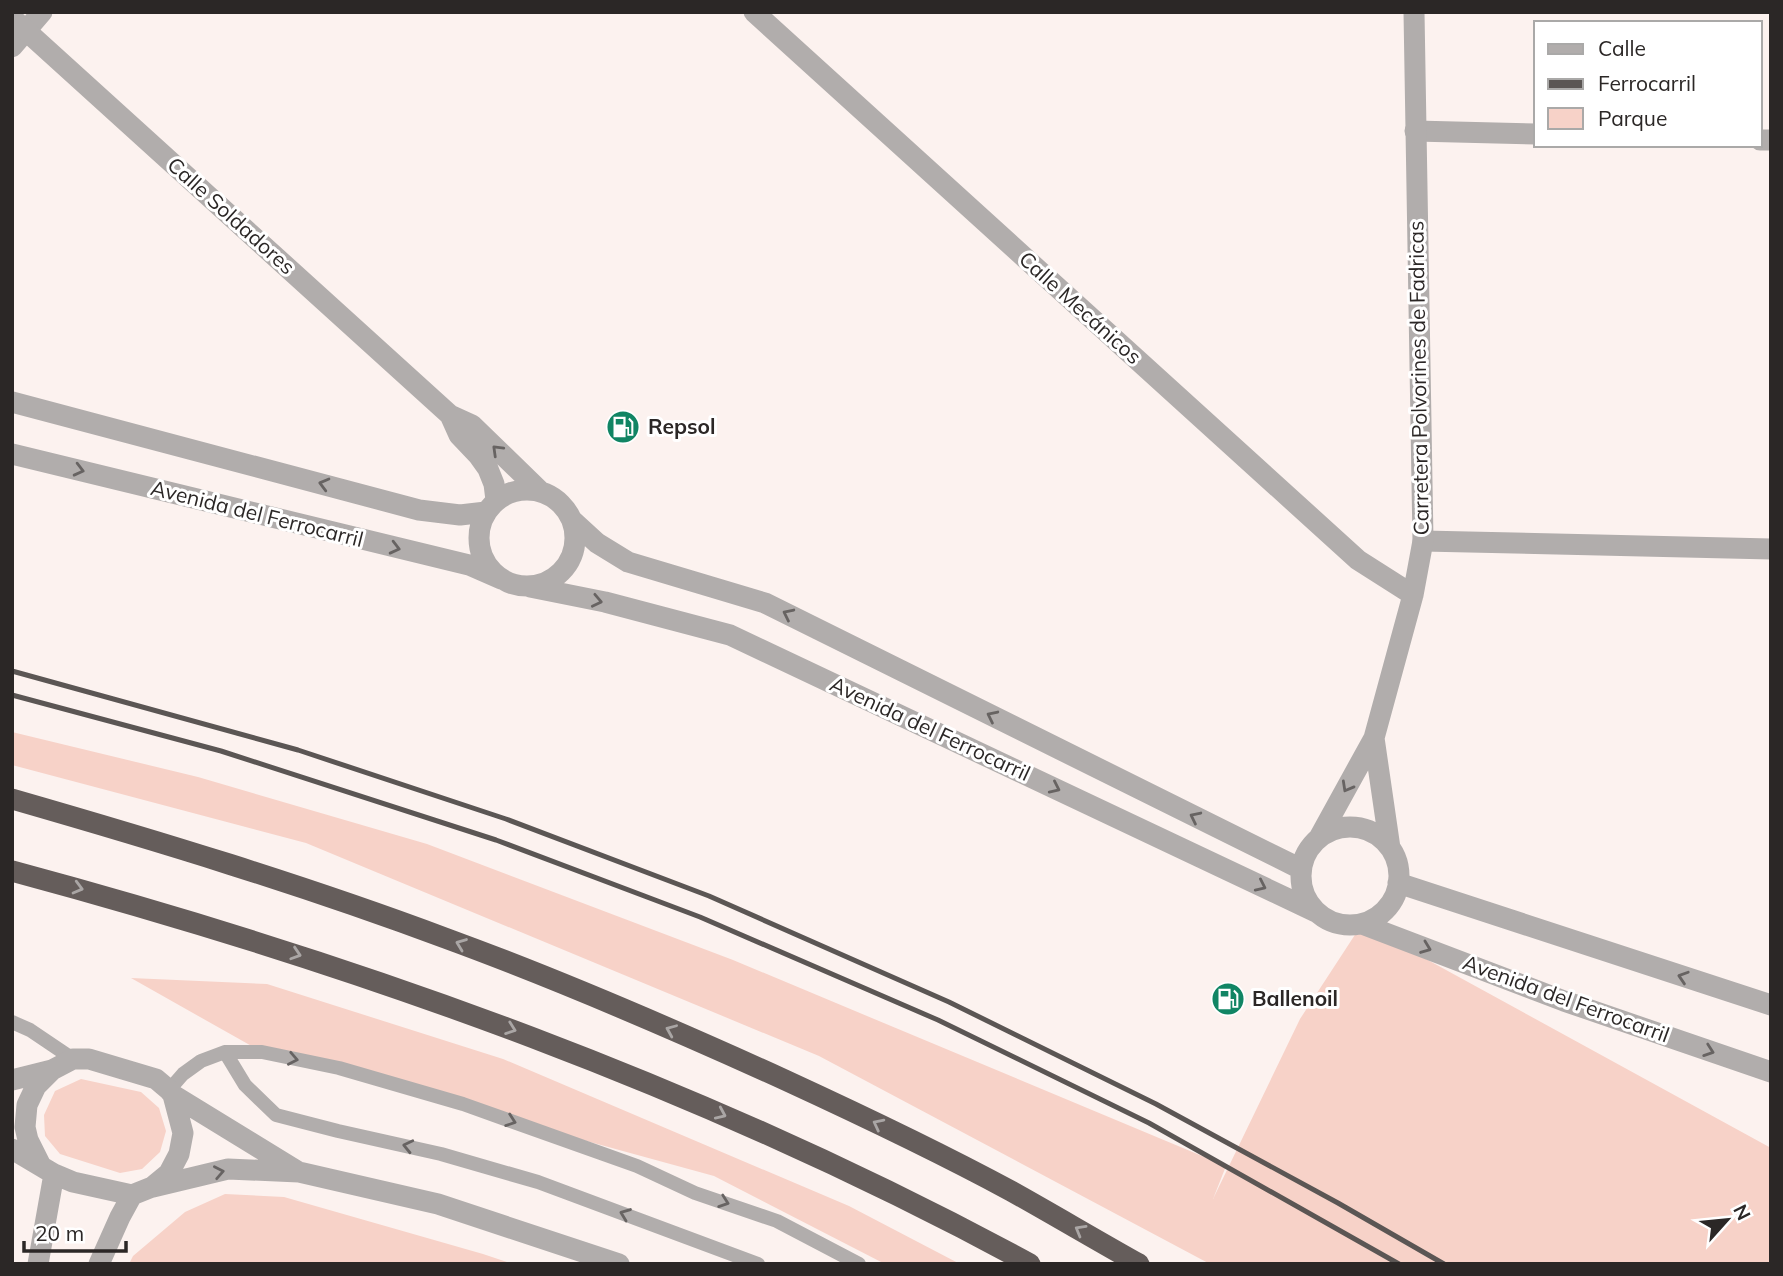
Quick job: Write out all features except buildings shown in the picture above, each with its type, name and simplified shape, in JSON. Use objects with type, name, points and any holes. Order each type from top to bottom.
[{"type":"highway","points":[[12,799],[298,886],[445,937],[584,992],[865,1117],[1009,1190],[1139,1264]]},
{"type":"highway","points":[[12,871],[132,903],[272,946],[413,993],[558,1046],[836,1165],[1030,1264]]},
{"type":"street","points":[[12,47],[19,24],[42,12]]},
{"type":"street","name":"Calle Mecánicos","points":[[754,12],[1358,561],[1413,595]]},
{"type":"street","name":"Carretera Polvorines de Fadricas","points":[[1320,836],[1374,738],[1413,595],[1423,541],[1414,12]]},
{"type":"street","name":"Calle Soldadores","points":[[19,24],[450,415],[472,425],[540,491]]},
{"type":"street","points":[[1415,131],[1534,134]]},
{"type":"street","name":"Avenida del Ferrocarril","points":[[12,402],[419,510],[460,515],[491,506],[510,493],[525,489],[540,491],[554,497],[573,521],[597,543],[628,562],[765,603],[1301,869]]},
{"type":"street","name":"Calle Soldadores","points":[[450,415],[459,435],[488,469],[494,484],[491,506]]},
{"type":"street","name":"Avenida del Ferrocarril","points":[[12,454],[469,565],[515,585],[605,602],[730,635],[1316,912]]},
{"type":"street","points":[[491,506],[480,526],[479,541],[482,556],[489,569],[501,579]]},
{"type":"street","points":[[530,587],[545,584],[558,576],[568,565],[575,551],[573,521]]},
{"type":"street","points":[[1423,541],[1771,549]]},
{"type":"street","name":"Carretera Polvorines de Fadricas","points":[[1374,738],[1390,848]]},
{"type":"street","points":[[1334,829],[1365,829],[1379,837],[1390,848],[1399,869],[1398,883],[1394,897],[1376,918],[1362,924],[1346,925],[1329,921],[1316,912],[1306,899],[1301,884],[1301,869],[1309,848],[1320,836],[1334,829]]},
{"type":"street","points":[[1398,883],[1771,1006]]},
{"type":"street","name":"Avenida del Ferrocarril","points":[[1362,924],[1564,1001],[1771,1072]]},
{"type":"street","points":[[12,1080],[52,1070],[73,1059],[89,1059],[156,1079],[171,1093],[299,1172]]},
{"type":"street","points":[[38,1264],[48,1170],[28,1140],[27,1105],[36,1086],[52,1070]]},
{"type":"street","points":[[99,1264],[120,1217],[142,1191],[169,1173],[179,1154],[183,1133],[171,1093]]},
{"type":"street","points":[[12,1149],[73,1182],[142,1191],[228,1170],[299,1172],[438,1204],[619,1264]]},
{"type":"lane","points":[[12,1022],[30,1030],[73,1059]]},
{"type":"lane","points":[[225,1052],[245,1085],[276,1115],[441,1154],[538,1182],[758,1264]]},
{"type":"lane","points":[[171,1093],[183,1073],[201,1061],[225,1052],[262,1052],[339,1068],[463,1104],[637,1166],[695,1192],[777,1221],[859,1264]]},
{"type":"green space","points":[[12,732],[198,777],[427,844],[733,960],[1226,1166],[1213,1199],[1300,1019],[1362,924],[1771,1148],[1771,1264],[1210,1264],[819,1056],[306,843],[12,765]]},
{"type":"green space","points":[[131,978],[267,984],[503,1059],[849,1206],[960,1264],[885,1264],[714,1176],[262,1052]]},
{"type":"green space","points":[[81,1079],[141,1092],[159,1108],[166,1131],[160,1152],[142,1169],[120,1173],[60,1154],[45,1136],[44,1115],[55,1091]]},
{"type":"green space","points":[[225,1194],[284,1197],[513,1264],[129,1264],[133,1256],[185,1212]]},
{"type":"railway","points":[[12,671],[298,750],[506,819],[709,896],[949,1002],[1156,1104],[1444,1264]]},
{"type":"railway","points":[[12,695],[221,751],[496,840],[700,917],[938,1020],[1149,1123],[1399,1264]]},
{"type":"place","name":"Repsol","points":[[623,427]]},
{"type":"place","name":"Ballenoil","points":[[1228,999]]}]
